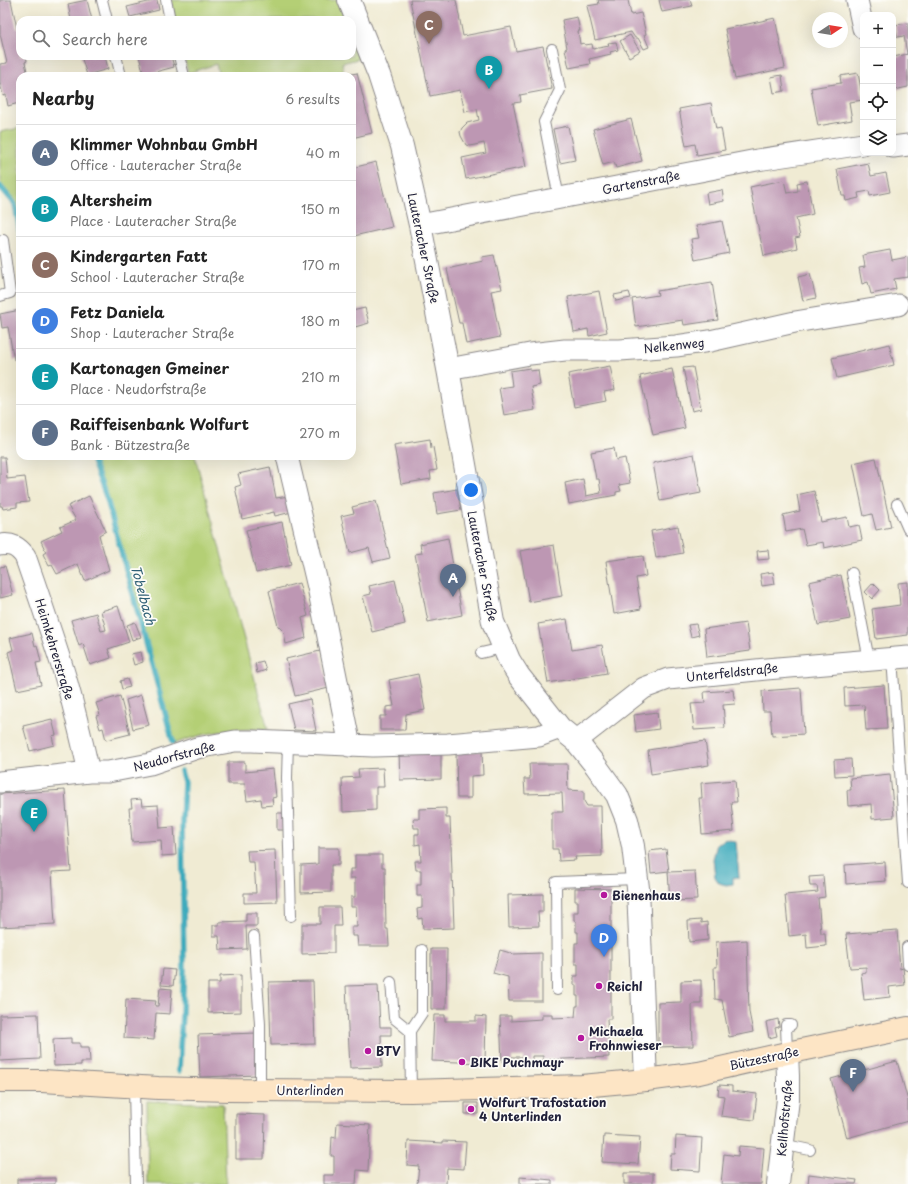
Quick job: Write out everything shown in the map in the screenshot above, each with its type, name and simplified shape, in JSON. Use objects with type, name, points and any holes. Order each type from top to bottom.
[{"type":"main road","name":"Bützestraße","points":[[620,1083],[699,1073],[908,1028]]},
{"type":"main road","name":"Unterlinden","points":[[0,1080],[134,1087],[260,1090],[559,1088],[620,1083]]},
{"type":"street","name":"Lauteracher Straße","points":[[349,0],[356,16]]},
{"type":"street","points":[[857,0],[860,14]]},
{"type":"street","name":"Lauteracher Straße","points":[[356,17],[380,75],[402,146],[418,233],[448,370],[493,622],[503,646],[519,676],[617,795],[627,820],[633,846],[637,879],[646,1080]]},
{"type":"street","name":"Gartenstraße","points":[[418,233],[559,198],[757,160],[860,144]]},
{"type":"street","points":[[896,147],[908,145]]},
{"type":"street","name":"Nelkenweg","points":[[448,370],[530,354],[565,350],[620,350],[676,346],[710,341],[795,322],[898,305]]},
{"type":"street","points":[[288,460],[318,587],[349,746]]},
{"type":"street","name":"Heimkehrerstraße","points":[[0,545],[12,544],[20,549],[25,556],[62,668],[89,772]]},
{"type":"street","name":"Unterfeldstraße","points":[[568,734],[644,688],[668,678],[900,658]]},
{"type":"street","name":"Neudorfstraße","points":[[0,782],[89,772],[108,772],[150,764],[197,748],[235,741],[374,746],[448,744],[568,734]]},
{"type":"street","name":"Kellhofstraße","points":[[778,1184],[788,1099],[787,1053]]},
{"type":"lane","points":[[102,0],[106,16]]},
{"type":"lane","points":[[166,0],[169,16]]},
{"type":"lane","points":[[552,49],[560,90],[544,122],[553,147],[559,198]]},
{"type":"lane","points":[[117,60],[120,72]]},
{"type":"lane","points":[[180,60],[183,72]]},
{"type":"lane","points":[[0,296],[10,293],[3,240]]},
{"type":"lane","points":[[896,504],[908,529]]},
{"type":"lane","points":[[852,574],[869,660]]},
{"type":"lane","points":[[481,654],[503,646]]},
{"type":"lane","points":[[900,658],[908,883]]},
{"type":"lane","points":[[288,742],[287,778],[291,916]]},
{"type":"lane","points":[[557,990],[556,882],[637,879]]},
{"type":"lane","points":[[254,936],[260,1024],[260,1090]]},
{"type":"lane","points":[[907,947],[908,965]]},
{"type":"lane","points":[[410,1090],[410,1031],[422,1013],[422,950]]},
{"type":"lane","points":[[391,982],[394,1018],[410,1031]]},
{"type":"lane","points":[[787,1053],[786,1025],[791,1024]]},
{"type":"lane","points":[[134,1087],[136,1184]]},
{"type":"lane","points":[[782,1144],[810,1150]]},
{"type":"green space","points":[[171,0],[337,0],[344,16],[174,16]]},
{"type":"green space","points":[[356,46],[361,58],[356,59]]},
{"type":"green space","points":[[185,60],[353,60],[342,63],[344,72],[218,72],[216,64],[188,72]]},
{"type":"green space","points":[[16,129],[16,204],[0,185],[0,132]]},
{"type":"green space","points":[[93,460],[196,460],[268,729],[215,732],[174,744],[108,500]]},
{"type":"green space","points":[[147,1101],[223,1104],[226,1184],[148,1184]]},
{"type":"water","points":[[726,839],[736,842],[739,877],[733,878],[733,884],[726,885],[719,883],[715,877],[713,859],[717,844]]},
{"type":"building","points":[[0,0],[11,0],[16,24],[16,60],[27,60],[25,62],[27,72],[16,72],[16,104],[8,106],[6,95],[3,96],[0,82],[0,64],[7,63],[0,34]]},
{"type":"building","points":[[87,0],[91,16],[70,16],[68,4]]},
{"type":"building","points":[[151,0],[157,0],[159,10],[130,16],[127,7],[152,1]]},
{"type":"building","points":[[410,0],[456,0],[463,36],[511,27],[516,51],[543,46],[552,89],[520,95],[521,102],[513,103],[526,167],[466,179],[462,158],[486,153],[484,143],[470,146],[466,145],[460,132],[467,123],[479,120],[477,109],[465,112],[460,90],[430,96]]},
{"type":"building","points":[[598,0],[628,0],[631,15],[641,13],[646,34],[644,35],[649,47],[644,49],[638,38],[635,38],[631,32],[595,40],[587,6],[599,4]]},
{"type":"building","points":[[659,0],[690,0],[692,6],[662,12]]},
{"type":"building","points":[[577,17],[580,31],[578,31],[580,44],[592,44],[593,49],[609,46],[608,43],[616,42],[618,50],[610,52],[611,54],[589,59],[590,64],[569,68],[565,49],[567,48],[562,20]]},
{"type":"building","points":[[775,18],[785,68],[735,79],[725,29]]},
{"type":"building","points":[[908,23],[908,54],[904,36],[897,37],[896,25]]},
{"type":"building","points":[[630,35],[640,51],[629,57],[620,41]]},
{"type":"building","points":[[908,54],[908,87],[896,90],[896,84],[896,56]]},
{"type":"building","points":[[82,60],[106,60],[108,69],[98,72],[86,72]]},
{"type":"building","points":[[140,60],[172,60],[174,67],[155,72],[143,72]]},
{"type":"building","points":[[356,73],[372,133],[356,137]]},
{"type":"building","points":[[858,73],[860,84],[860,100],[849,102],[852,120],[818,126],[811,88],[841,83],[840,76]]},
{"type":"building","points":[[782,75],[784,91],[774,93],[771,77]]},
{"type":"building","points":[[711,103],[716,129],[721,128],[725,150],[697,155],[695,144],[686,146],[679,109]]},
{"type":"building","points":[[631,119],[642,161],[616,168],[614,162],[603,165],[593,129]]},
{"type":"building","points":[[568,126],[575,160],[560,163],[553,129]]},
{"type":"building","points":[[376,162],[392,227],[356,236],[356,167]]},
{"type":"building","points":[[868,163],[871,176],[886,173],[890,192],[870,196],[869,191],[858,193],[859,198],[846,201],[845,196],[842,196],[837,169]]},
{"type":"building","points":[[784,180],[787,193],[798,191],[797,183],[807,181],[813,214],[796,218],[800,237],[795,238],[797,248],[764,256],[750,187]]},
{"type":"building","points":[[722,190],[724,201],[708,204],[706,193]]},
{"type":"building","points":[[722,221],[729,253],[695,260],[691,239],[699,238],[696,226]]},
{"type":"building","points":[[890,250],[892,260],[908,257],[908,277],[894,279],[896,289],[871,294],[868,282],[862,284],[859,268],[865,267],[863,255]]},
{"type":"building","points":[[494,255],[502,289],[491,291],[500,337],[466,344],[462,323],[459,323],[447,269],[483,261],[482,257]]},
{"type":"building","points":[[810,274],[816,298],[803,301],[798,277]]},
{"type":"building","points":[[712,282],[718,320],[684,325],[683,320],[636,327],[632,299],[658,295],[657,291]]},
{"type":"building","points":[[599,291],[607,332],[589,336],[588,329],[574,332],[568,297]]},
{"type":"building","points":[[629,292],[631,298],[616,301],[614,295]]},
{"type":"building","points":[[365,308],[369,323],[356,327],[356,310]]},
{"type":"building","points":[[16,311],[16,360],[14,360],[8,327],[2,328],[0,314]]},
{"type":"building","points":[[889,344],[894,365],[837,378],[832,358]]},
{"type":"building","points":[[610,366],[615,390],[604,392],[606,401],[574,407],[568,374]]},
{"type":"building","points":[[693,367],[701,409],[692,411],[683,368]]},
{"type":"building","points":[[530,368],[530,371],[538,370],[540,385],[531,387],[535,410],[504,415],[499,388],[512,386],[510,371]]},
{"type":"building","points":[[672,369],[685,428],[653,435],[640,376]]},
{"type":"building","points":[[430,439],[437,470],[430,471],[431,479],[401,484],[394,445]]},
{"type":"building","points":[[614,448],[616,460],[625,458],[630,483],[619,485],[621,491],[616,492],[616,495],[569,504],[565,483],[583,479],[586,496],[601,493],[599,479],[596,479],[591,452]]},
{"type":"building","points":[[694,454],[701,493],[660,501],[653,463]]},
{"type":"building","points":[[0,457],[5,457],[7,479],[25,477],[29,502],[17,503],[17,507],[3,509],[2,506],[0,506]]},
{"type":"building","points":[[876,458],[891,527],[876,530],[872,514],[864,516],[853,463]]},
{"type":"building","points":[[270,467],[276,498],[289,496],[292,512],[275,516],[274,512],[242,519],[235,487],[241,485],[238,474]]},
{"type":"building","points":[[457,489],[461,510],[437,514],[434,493]]},
{"type":"building","points":[[814,491],[821,522],[847,517],[849,527],[859,525],[862,540],[824,548],[823,542],[806,545],[802,529],[786,532],[783,515],[800,511],[797,495]]},
{"type":"building","points":[[89,496],[106,531],[99,535],[109,570],[85,581],[78,564],[57,574],[52,565],[49,566],[43,554],[46,552],[41,541],[62,531],[60,527],[76,520],[68,506]]},
{"type":"building","points":[[376,501],[390,558],[373,562],[369,548],[350,553],[341,516],[354,513],[352,507]]},
{"type":"building","points":[[282,522],[291,565],[256,573],[246,530]]},
{"type":"building","points":[[678,526],[683,553],[656,558],[651,531]]},
{"type":"building","points":[[448,538],[462,615],[428,622],[415,554],[422,553],[420,544]]},
{"type":"building","points":[[554,545],[562,596],[529,602],[520,551]]},
{"type":"building","points":[[768,550],[769,559],[758,560],[757,551]]},
{"type":"building","points":[[643,556],[646,576],[636,578],[641,609],[614,614],[606,561]]},
{"type":"building","points":[[5,566],[13,595],[0,598],[0,567]]},
{"type":"building","points":[[773,572],[775,584],[762,586],[760,574]]},
{"type":"building","points":[[841,575],[850,619],[818,625],[809,582]]},
{"type":"building","points":[[395,580],[405,624],[372,632],[363,596],[371,594],[369,586]]},
{"type":"building","points":[[908,582],[908,635],[876,639],[872,609],[900,605],[898,583]]},
{"type":"building","points":[[299,583],[308,616],[302,618],[306,638],[286,644],[284,632],[278,626],[269,591]]},
{"type":"building","points":[[873,583],[880,590],[872,599],[865,592]]},
{"type":"building","points":[[118,606],[129,642],[108,649],[111,658],[90,665],[83,644],[79,646],[71,620],[96,613],[101,631],[106,630],[101,611]]},
{"type":"building","points":[[567,619],[572,650],[602,645],[607,673],[548,683],[538,624]]},
{"type":"building","points":[[135,622],[141,637],[132,640],[127,625]]},
{"type":"building","points":[[746,623],[750,651],[707,657],[704,629]]},
{"type":"building","points":[[696,624],[699,635],[691,637],[688,625]]},
{"type":"building","points":[[32,633],[35,646],[37,645],[41,662],[36,663],[41,685],[17,690],[8,652],[13,650],[10,638]]},
{"type":"building","points":[[320,651],[329,688],[295,696],[286,659]]},
{"type":"building","points":[[141,652],[143,662],[134,665],[131,654]]},
{"type":"building","points":[[263,661],[266,670],[257,673],[255,663]]},
{"type":"building","points":[[418,674],[425,710],[406,714],[405,730],[380,730],[380,716],[386,716],[386,707],[394,706],[389,680]]},
{"type":"building","points":[[127,679],[130,687],[122,689],[120,681]]},
{"type":"building","points":[[884,685],[887,729],[866,730],[864,705],[845,706],[844,688]]},
{"type":"building","points":[[801,688],[804,734],[772,736],[770,711],[763,711],[762,691]]},
{"type":"building","points":[[733,690],[735,704],[723,705],[725,728],[694,730],[691,704],[705,703],[704,692]]},
{"type":"building","points":[[141,695],[149,725],[133,729],[126,700]]},
{"type":"building","points":[[120,696],[130,734],[106,740],[103,728],[100,729],[96,716],[100,715],[96,703]]},
{"type":"building","points":[[310,699],[316,731],[294,730],[288,704]]},
{"type":"building","points":[[657,712],[659,729],[636,732],[634,715]]},
{"type":"building","points":[[52,719],[56,735],[52,736],[54,745],[30,751],[23,726]]},
{"type":"building","points":[[705,741],[709,765],[651,774],[648,750]]},
{"type":"building","points":[[482,751],[483,775],[471,776],[471,798],[457,798],[456,752]]},
{"type":"building","points":[[441,752],[441,779],[400,780],[399,753]]},
{"type":"building","points":[[851,759],[852,775],[835,776],[834,760]]},
{"type":"building","points":[[228,762],[245,762],[245,772],[273,769],[276,797],[272,798],[273,805],[262,806],[261,799],[247,801],[245,784],[228,784]]},
{"type":"building","points":[[529,764],[567,764],[568,790],[584,791],[584,801],[587,806],[601,806],[602,856],[575,857],[576,860],[559,861],[558,849],[552,849],[552,812],[563,812],[562,793],[525,794],[524,779],[530,779]]},
{"type":"building","points":[[383,768],[384,787],[376,787],[376,810],[343,812],[342,778],[359,777],[358,769]]},
{"type":"building","points":[[890,774],[894,817],[872,819],[871,804],[848,806],[847,790],[851,790],[850,778]]},
{"type":"building","points":[[735,780],[737,802],[731,802],[734,831],[702,834],[699,798],[702,798],[701,783]]},
{"type":"building","points":[[65,790],[71,871],[52,872],[55,924],[0,927],[0,794]]},
{"type":"building","points":[[141,799],[142,806],[158,805],[160,828],[174,827],[176,855],[162,856],[161,840],[132,842],[129,808],[132,808],[131,800]]},
{"type":"building","points":[[446,808],[446,818],[450,818],[454,928],[423,929],[422,918],[418,919],[417,909],[422,908],[422,896],[417,896],[417,885],[421,885],[421,870],[416,870],[415,861],[421,861],[420,844],[415,845],[415,834],[419,834],[419,828],[414,828],[413,819],[419,819],[419,809]]},
{"type":"building","points":[[277,813],[284,813],[285,830],[277,830]]},
{"type":"building","points":[[318,848],[339,848],[339,865],[331,865],[331,892],[301,893],[301,865],[318,864]]},
{"type":"building","points":[[666,849],[669,871],[651,873],[649,851]]},
{"type":"building","points":[[275,850],[277,902],[244,903],[244,893],[256,893],[254,862],[248,862],[247,851]]},
{"type":"building","points":[[355,855],[382,855],[382,867],[385,867],[386,929],[388,929],[389,946],[358,946],[357,936],[352,936],[352,927],[357,927],[356,907],[351,907],[351,897],[355,897],[355,878],[350,878],[350,869],[355,869]]},
{"type":"building","points":[[885,862],[886,881],[846,884],[845,865]]},
{"type":"building","points":[[695,871],[697,900],[670,901],[668,872]]},
{"type":"building","points":[[823,876],[825,897],[818,898],[821,933],[825,933],[826,946],[807,948],[806,934],[789,936],[785,895],[818,892],[817,886],[810,886],[809,877]]},
{"type":"building","points":[[575,888],[611,889],[611,1019],[607,1019],[609,1057],[543,1060],[543,1056],[532,1056],[532,1061],[524,1061],[524,1057],[512,1057],[512,1062],[502,1062],[500,1016],[511,1016],[511,1021],[542,1019],[542,1014],[552,1014],[552,1018],[575,1017],[576,1006],[578,1006],[578,996],[576,996],[574,976],[578,976],[578,964],[575,964],[575,943],[578,943],[578,932],[576,932],[574,912],[578,912],[578,901],[575,901]]},
{"type":"building","points":[[543,894],[543,912],[538,912],[539,926],[509,927],[508,895]]},
{"type":"building","points":[[320,907],[340,907],[341,926],[334,926],[334,953],[302,954],[302,924],[320,924]]},
{"type":"building","points":[[246,913],[257,913],[257,926],[246,926],[247,949],[220,950],[219,936],[213,936],[213,925],[219,925],[219,922],[246,921]]},
{"type":"building","points":[[701,920],[701,923],[707,922],[708,940],[689,942],[688,921]]},
{"type":"building","points":[[897,930],[900,969],[903,968],[905,985],[889,987],[890,997],[864,1000],[861,973],[866,972],[866,967],[850,968],[846,934]]},
{"type":"building","points":[[747,940],[749,1012],[753,1032],[729,1037],[722,1000],[715,999],[714,967],[717,967],[716,942]]},
{"type":"building","points":[[431,949],[447,949],[446,1009],[431,1009]]},
{"type":"building","points":[[500,950],[514,954],[542,953],[542,1001],[509,1001],[508,977],[493,973]]},
{"type":"building","points":[[163,969],[175,970],[173,986],[161,985]]},
{"type":"building","points":[[241,975],[241,1012],[208,1013],[208,983],[220,983],[220,976]]},
{"type":"building","points":[[701,980],[701,1004],[692,1004],[693,1046],[658,1047],[658,1003],[681,1002],[681,981]]},
{"type":"building","points":[[313,981],[315,1044],[271,1045],[269,982]]},
{"type":"building","points":[[378,985],[380,1027],[391,1027],[391,1035],[381,1035],[382,1067],[350,1068],[346,986]]},
{"type":"building","points":[[160,988],[172,989],[170,1014],[156,1013],[154,1040],[124,1038],[126,999],[156,1001],[155,1006],[158,1006]]},
{"type":"building","points":[[38,1014],[40,1059],[0,1061],[0,1015]]},
{"type":"building","points":[[434,1015],[445,1015],[445,1021],[476,1021],[476,1016],[486,1017],[485,1063],[432,1061]]},
{"type":"building","points":[[778,1019],[779,1027],[775,1028],[777,1036],[769,1038],[766,1022]]},
{"type":"building","points":[[257,1033],[259,1075],[200,1077],[198,1035]]},
{"type":"building","points":[[71,1038],[71,1043],[80,1043],[80,1047],[89,1047],[90,1062],[81,1062],[81,1065],[54,1066],[53,1039]]},
{"type":"building","points":[[897,1061],[908,1101],[908,1121],[847,1138],[831,1079]]},
{"type":"building","points":[[719,1085],[732,1086],[732,1091],[757,1094],[754,1120],[721,1116],[724,1096],[718,1095]]},
{"type":"building","name":"Wolfurt Trafostation 4 Unterlinden","points":[[465,1103],[478,1103],[478,1114],[465,1114]]},
{"type":"building","points":[[236,1114],[265,1115],[264,1159],[236,1159]]},
{"type":"building","points":[[337,1123],[370,1125],[368,1171],[357,1170],[356,1184],[324,1184],[324,1175],[334,1175],[334,1156],[331,1156],[332,1137],[336,1138]]},
{"type":"building","points":[[604,1135],[640,1137],[638,1164],[602,1162]]},
{"type":"building","points":[[676,1136],[702,1138],[700,1171],[670,1169],[671,1154],[675,1154]]},
{"type":"building","points":[[408,1141],[443,1143],[443,1141],[466,1142],[464,1169],[447,1168],[446,1184],[417,1184],[419,1166],[407,1165]]},
{"type":"building","points":[[739,1146],[764,1148],[761,1184],[721,1184],[724,1154],[738,1156]]},
{"type":"building","points":[[624,1173],[653,1173],[653,1184],[624,1184]]},
{"type":"building","points":[[809,1174],[857,1180],[856,1184],[808,1184]]},
{"type":"building","points":[[520,1177],[552,1180],[552,1184],[520,1184]]},
{"type":"building","points":[[55,1178],[55,1184],[17,1184],[17,1179]]},
{"type":"waterway","name":"Tobelbach","points":[[0,186],[15,204],[16,210]]},
{"type":"waterway","name":"Tobelbach","points":[[92,460],[107,499],[173,742]]},
{"type":"waterway","points":[[179,1071],[184,970],[182,821],[184,782],[181,771]]},
{"type":"place","name":"Kindergarten Fatt","points":[[429,44]]},
{"type":"place","name":"Altersheim","points":[[489,89]]},
{"type":"place","name":"Klimmer Wohnbau GmbH","points":[[453,597]]},
{"type":"place","name":"Kartonagen Gmeiner","points":[[34,832]]},
{"type":"place","name":"Bienenhaus","points":[[604,895]]},
{"type":"place","name":"Fetz Daniela","points":[[604,957]]},
{"type":"place","name":"Reichl","points":[[599,986]]},
{"type":"place","name":"Michaela Frohnwieser","points":[[581,1038]]},
{"type":"place","name":"BTV","points":[[368,1051]]},
{"type":"place","name":"BIKE Puchmayr","points":[[462,1062]]},
{"type":"place","name":"Raiffeisenbank Wolfurt","points":[[853,1092]]},
{"type":"place","name":"Wolfurt Trafostation 4 Unterlinden","points":[[471,1109]]}]
